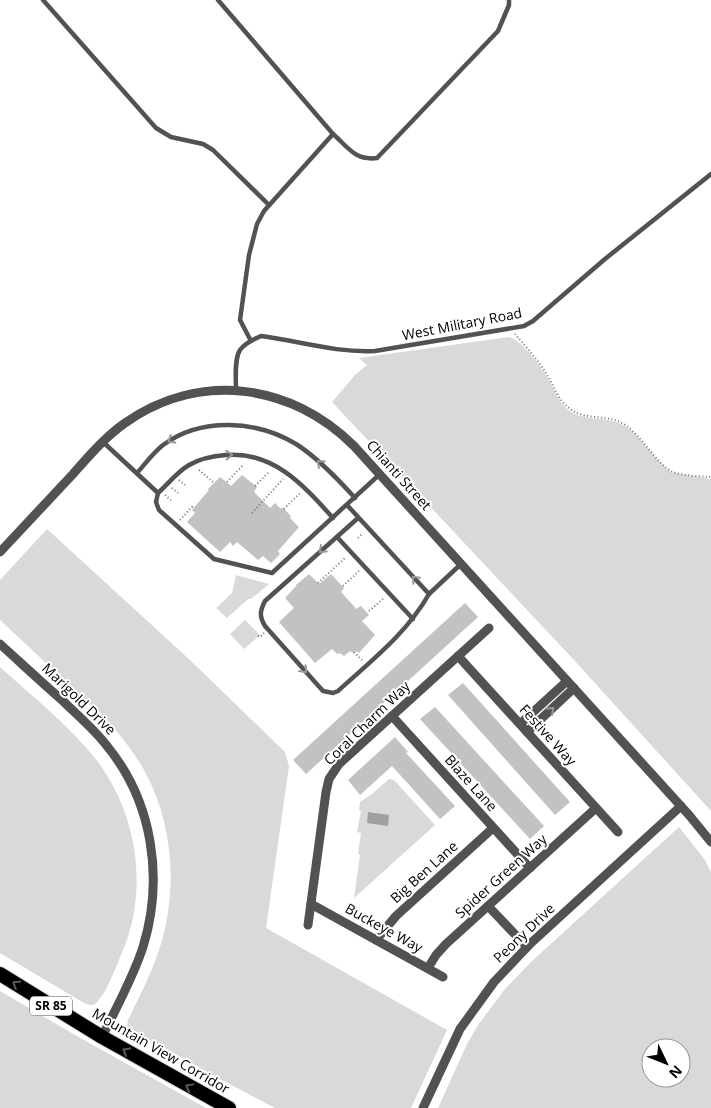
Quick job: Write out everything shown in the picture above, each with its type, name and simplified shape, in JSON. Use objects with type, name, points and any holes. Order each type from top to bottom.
[{"type":"highway","name":"Mountain View Corridor","points":[[0,974],[102,1037],[229,1108]]},
{"type":"street","name":"Chianti Street","points":[[0,552],[103,442],[136,415],[166,401],[207,391],[236,390],[272,396],[306,409],[332,425],[380,474],[681,806],[711,842]]},
{"type":"street","name":"Coral Charm Way","points":[[308,925],[329,779],[339,764],[489,628]]},
{"type":"street","name":"Marigold Drive","points":[[0,644],[87,724],[108,747],[132,784],[147,826],[154,886],[149,925],[133,973],[102,1037]]},
{"type":"street","name":"Festive Way","points":[[458,656],[618,832]]},
{"type":"street","points":[[520,724],[567,681]]},
{"type":"street","points":[[527,732],[574,688]]},
{"type":"street","name":"Blaze Lane","points":[[392,716],[530,868]]},
{"type":"street","name":"Peony Drive","points":[[423,1108],[451,1046],[494,982],[527,947],[681,806]]},
{"type":"street","name":"Spider Green Way","points":[[428,968],[441,949],[596,808]]},
{"type":"street","name":"Big Ben Lane","points":[[376,940],[396,916],[493,828]]},
{"type":"street","name":"Buckeye Way","points":[[311,904],[443,977]]},
{"type":"street","points":[[488,906],[527,947]]},
{"type":"lane","points":[[43,0],[156,128],[171,137],[203,144],[213,150],[270,205]]},
{"type":"lane","points":[[218,0],[333,134],[358,157],[367,159],[377,158],[498,31],[510,5],[509,0]]},
{"type":"lane","points":[[236,390],[236,370],[240,350],[251,341],[240,320],[249,256],[258,224],[270,205],[333,134]]},
{"type":"lane","name":"West Military Road","points":[[251,341],[261,336],[341,351],[361,352],[524,326],[533,321],[711,174]]},
{"type":"lane","points":[[137,473],[161,446],[175,437],[197,429],[221,425],[248,426],[274,432],[296,444],[332,473],[355,498]]},
{"type":"lane","points":[[103,442],[158,493]]},
{"type":"lane","points":[[333,518],[297,480],[266,460],[234,454],[212,456],[198,460],[179,472],[158,493],[156,502],[159,510],[214,559],[272,573],[333,518],[347,505],[355,498],[380,474]]},
{"type":"lane","points":[[347,505],[429,594]]},
{"type":"lane","points":[[358,518],[265,601],[260,612],[260,618],[265,626],[323,690],[332,693],[338,691],[408,626],[429,594],[461,564]]},
{"type":"lane","points":[[336,537],[413,619]]},
{"type":"path","points":[[512,329],[545,371],[560,398],[568,408],[579,414],[611,419],[622,423],[634,432],[666,467],[674,472],[711,477]]},
{"type":"path","points":[[227,482],[244,464]]},
{"type":"path","points":[[199,470],[214,483]]},
{"type":"path","points":[[255,486],[269,472]]},
{"type":"path","points":[[252,513],[283,479]]},
{"type":"path","points":[[284,509],[300,493]]},
{"type":"path","points":[[180,520],[192,506],[194,508]]},
{"type":"path","points":[[318,583],[346,557]]},
{"type":"path","points":[[343,586],[360,572]]},
{"type":"path","points":[[370,612],[384,598]]},
{"type":"path","points":[[258,636],[260,637],[264,634]]},
{"type":"path","points":[[354,652],[362,660]]},
{"type":"shaded area","points":[[509,337],[524,347],[534,359],[566,408],[579,415],[607,420],[628,428],[664,467],[671,472],[711,479],[711,811],[574,660],[332,402],[355,375],[367,365],[359,358]]},
{"type":"shaded area","points":[[47,529],[191,661],[285,752],[289,766],[266,928],[447,1030],[411,1108],[275,1108],[127,1027],[128,1020],[156,959],[165,928],[171,883],[167,837],[155,793],[145,772],[128,745],[107,720],[0,620],[0,580]]},
{"type":"shaded area","points":[[236,575],[269,584],[251,599],[248,599],[227,618],[216,608],[232,593]]},
{"type":"shaded area","points":[[245,620],[260,635],[244,649],[230,634]]},
{"type":"shaded area","points":[[0,667],[64,724],[98,762],[111,782],[129,826],[137,874],[132,922],[112,977],[103,994],[94,1005],[84,1003],[0,953]]},
{"type":"shaded area","points":[[389,779],[394,780],[435,825],[354,898],[360,855],[358,854],[361,833],[357,832],[361,811],[359,810],[360,802]]},
{"type":"shaded area","points":[[368,812],[389,815],[388,826],[367,823]]},
{"type":"shaded area","points":[[679,827],[705,860],[711,872],[711,1108],[438,1108],[467,1044],[478,1025],[505,989],[531,962]]},
{"type":"shaded area","points":[[0,991],[75,1035],[206,1108],[0,1108]]},
{"type":"building","points":[[242,475],[257,487],[254,492],[270,508],[275,503],[281,509],[282,507],[299,527],[278,551],[280,554],[271,563],[263,556],[258,560],[237,542],[233,546],[230,542],[220,552],[187,522],[195,513],[192,510],[220,477],[231,486]]},
{"type":"building","points":[[309,574],[319,584],[331,574],[344,588],[341,592],[356,609],[361,606],[369,615],[362,621],[375,635],[359,653],[350,651],[344,656],[340,653],[337,654],[332,649],[315,663],[279,622],[294,608],[285,598]]},
{"type":"building","points":[[465,603],[478,617],[306,774],[293,760]]},
{"type":"building","points":[[463,683],[570,802],[555,815],[448,695]]},
{"type":"building","points":[[435,707],[544,826],[530,839],[420,719]]},
{"type":"building","points":[[395,737],[408,752],[406,753],[455,806],[440,819],[392,766],[360,795],[348,780]]}]
